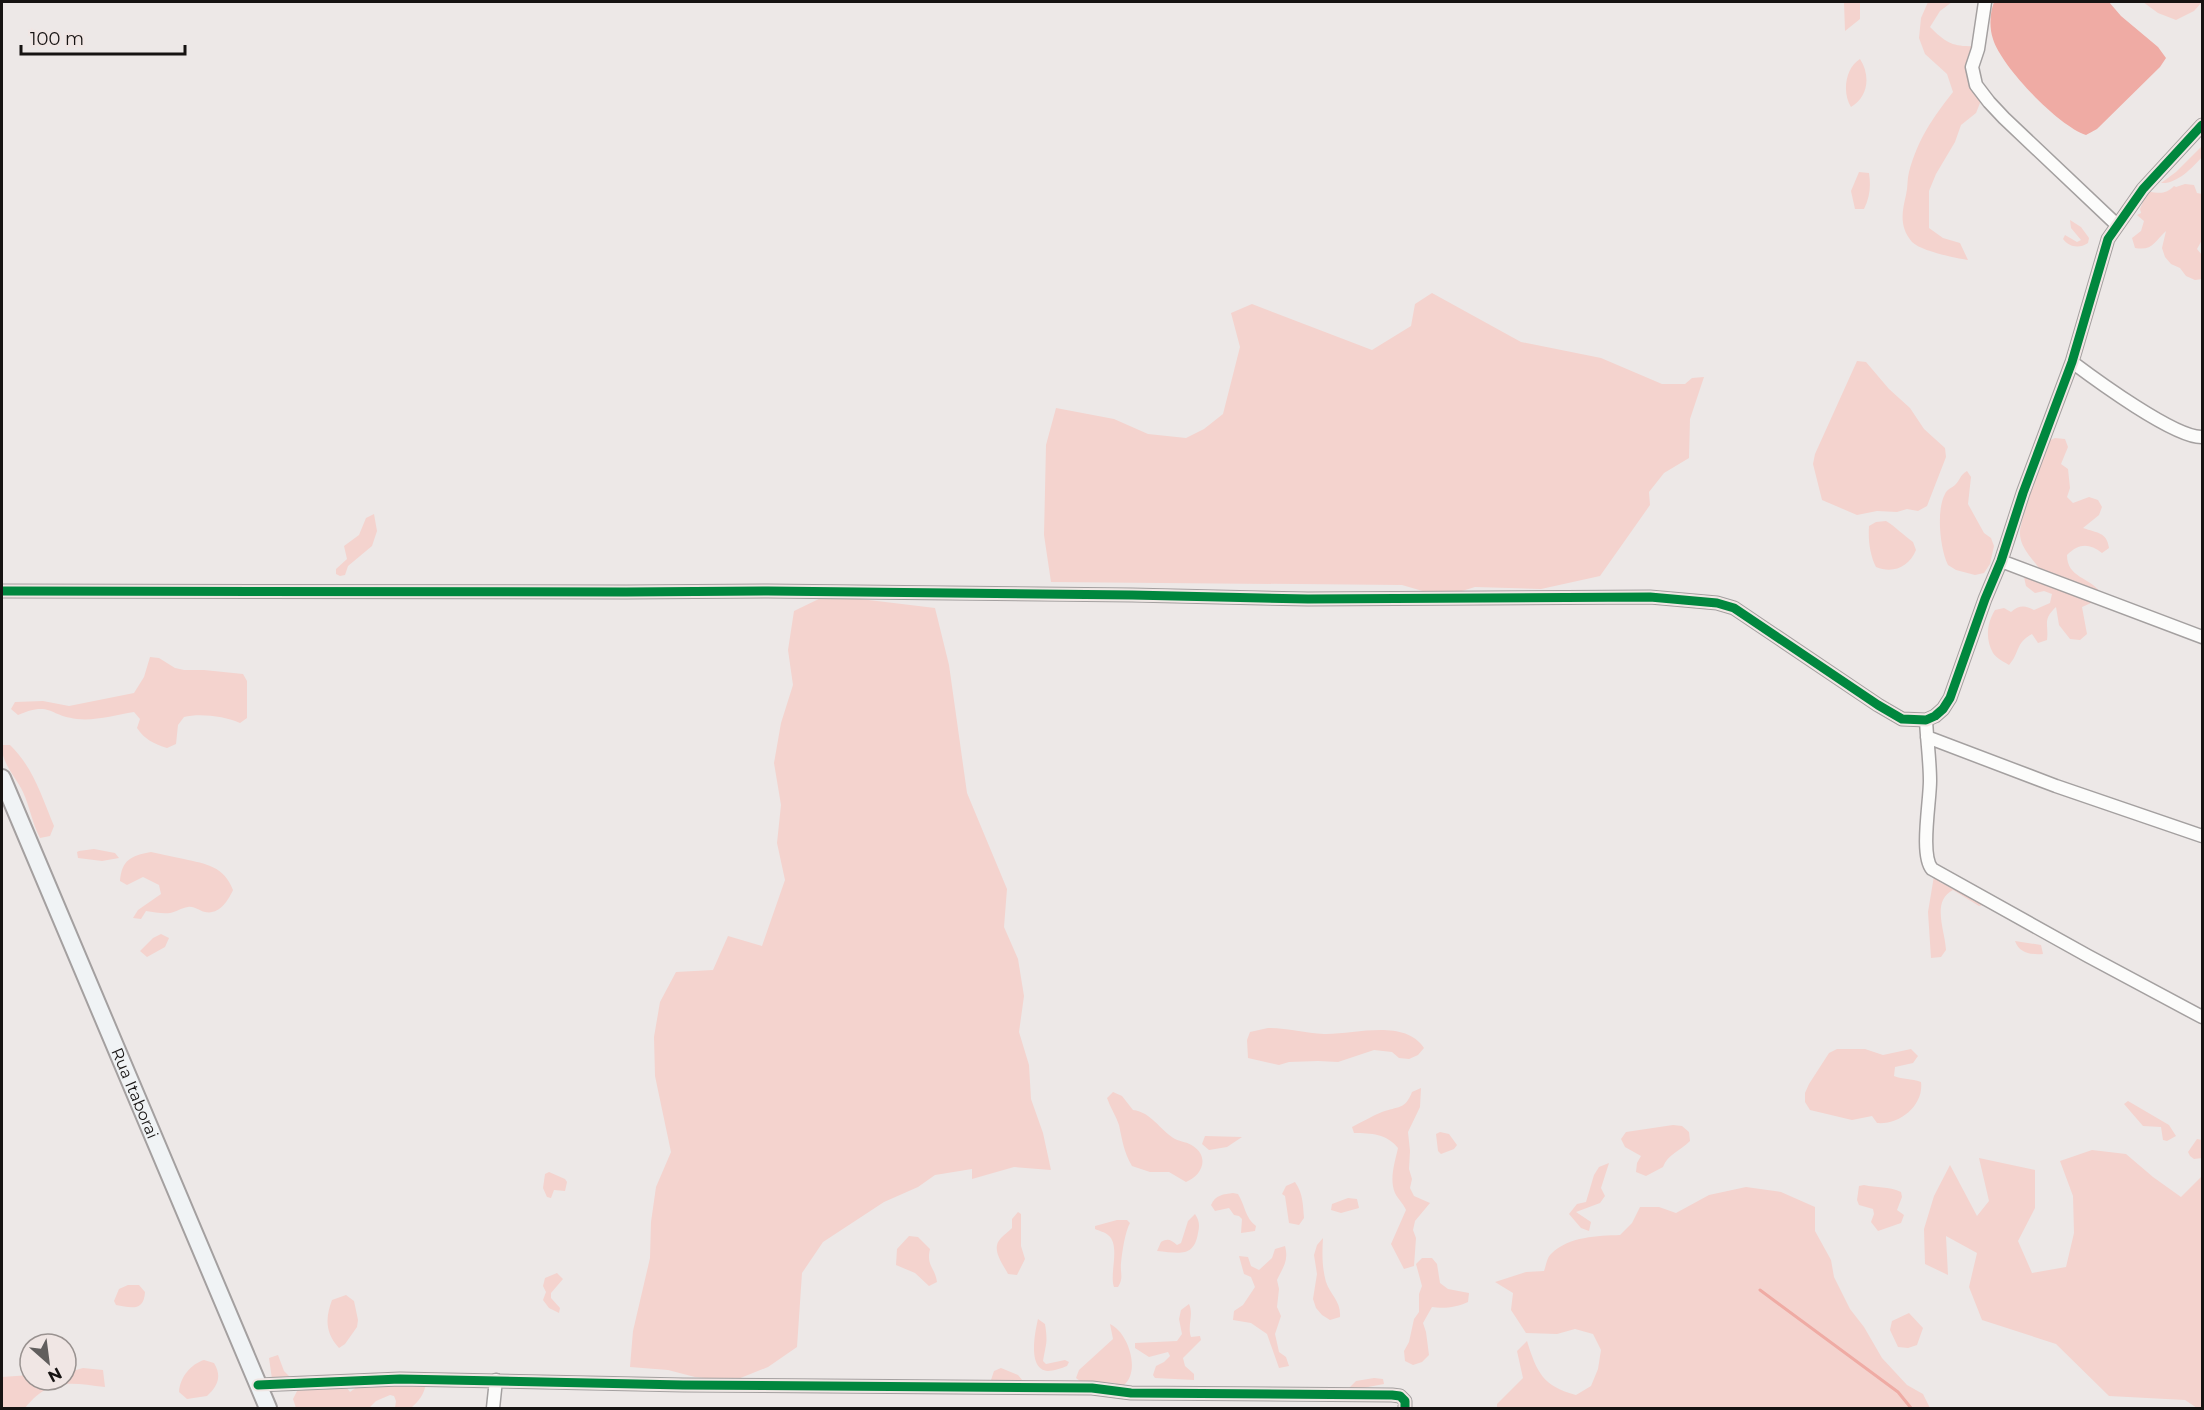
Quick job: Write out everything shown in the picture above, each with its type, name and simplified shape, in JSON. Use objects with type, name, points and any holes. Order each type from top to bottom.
[{"type":"street","points":[[1985,2],[1978,49],[1972,67],[1976,85],[2004,118],[2117,225]]},
{"type":"street","points":[[2,591],[768,591],[1308,599],[1650,597],[1717,603],[1734,608],[1902,719],[1926,720],[1943,709],[1950,698],[2072,362],[2108,239],[2143,189],[2202,125]]},
{"type":"street","points":[[2072,362],[2158,419],[2179,430],[2202,437]]},
{"type":"street","points":[[2001,561],[2202,637]]},
{"type":"street","points":[[1926,720],[1930,780],[1927,864],[1932,869],[2088,956],[2202,1017]]},
{"type":"street","points":[[1927,738],[2056,786],[2202,836]]},
{"type":"street","name":"Rua Itaborai","points":[[2,778],[268,1408]]},
{"type":"street","points":[[258,1385],[400,1379],[683,1385],[1092,1388],[1131,1393],[1400,1396],[1405,1401],[1405,1408]]},
{"type":"street","points":[[493,1408],[496,1380]]},
{"type":"shaded area","points":[[1844,2],[1860,2],[1860,19],[1845,31]]},
{"type":"shaded area","points":[[1928,2],[1952,2],[1940,11],[1930,27],[1955,45],[1975,46],[1982,98],[1976,113],[1961,125],[1955,142],[1929,191],[1929,228],[1943,238],[1960,243],[1968,260],[1938,254],[1916,245],[1908,236],[1903,225],[1908,175],[1917,149],[1953,92],[1947,74],[1925,54],[1919,38],[1921,18]]},
{"type":"shaded area","points":[[1994,2],[2109,2],[2121,16],[2158,47],[2166,58],[2160,67],[2097,129],[2086,135],[2046,108],[2019,79],[1998,51],[1992,34],[1991,20]]},
{"type":"shaded area","points":[[2143,2],[2202,2],[2194,11],[2176,20],[2158,13]]},
{"type":"shaded area","points":[[1860,59],[1866,72],[1866,86],[1861,98],[1851,107],[1846,95],[1846,81],[1851,68]]},
{"type":"shaded area","points":[[2202,146],[2202,157],[2188,171],[2173,181],[2161,183],[2176,172]]},
{"type":"shaded area","points":[[1859,172],[1869,173],[1870,191],[1864,209],[1855,209],[1851,191]]},
{"type":"shaded area","points":[[2194,185],[2197,193],[2202,194],[2202,240],[2197,249],[2202,255],[2202,279],[2195,280],[2186,276],[2180,268],[2171,264],[2165,257],[2162,248],[2166,231],[2153,245],[2146,248],[2135,248],[2132,238],[2141,231],[2144,221],[2137,215],[2141,213],[2140,209],[2147,192],[2164,192],[2174,186]]},
{"type":"shaded area","points":[[2070,220],[2081,227],[2089,238],[2088,243],[2074,246],[2063,239],[2065,235],[2077,242],[2081,240],[2071,228]]},
{"type":"shaded area","points":[[1432,293],[1521,342],[1601,358],[1662,384],[1685,384],[1692,378],[1704,377],[1690,419],[1689,458],[1664,473],[1649,492],[1650,505],[1600,576],[1541,589],[1475,587],[1452,594],[1426,592],[1402,585],[1051,582],[1044,535],[1046,445],[1056,408],[1114,419],[1148,434],[1186,438],[1204,429],[1223,414],[1240,347],[1231,313],[1252,304],[1372,350],[1411,326],[1415,304]]},
{"type":"shaded area","points":[[1857,361],[1866,362],[1889,389],[1910,408],[1924,429],[1945,448],[1946,457],[1927,506],[1918,511],[1907,509],[1857,515],[1822,500],[1813,464],[1815,454]]},
{"type":"shaded area","points":[[2055,438],[2065,439],[2068,447],[2061,464],[2068,469],[2070,488],[2067,497],[2073,503],[2089,497],[2098,500],[2102,507],[2099,515],[2083,528],[2104,536],[2109,548],[2102,553],[2093,547],[2080,546],[2067,555],[2068,563],[2075,573],[2101,593],[2100,603],[2091,603],[2082,607],[2087,634],[2080,640],[2070,639],[2059,625],[2056,607],[2049,615],[2047,640],[2038,643],[2032,634],[2027,637],[2009,665],[1994,655],[1990,648],[1989,626],[1995,610],[2004,608],[2011,612],[2022,606],[2034,610],[2050,603],[2052,594],[2044,591],[2035,593],[2026,586],[2024,577],[2032,575],[2039,568],[2024,548],[2020,531],[2023,502],[2046,442]]},
{"type":"shaded area","points":[[1967,471],[1971,477],[1968,504],[1994,546],[1990,564],[1984,573],[1975,575],[1956,570],[1948,565],[1940,530],[1942,501],[1945,494]]},
{"type":"shaded area","points":[[374,514],[377,531],[372,546],[348,566],[345,575],[336,574],[336,569],[347,559],[344,546],[359,535],[366,518]]},
{"type":"shaded area","points":[[1886,521],[1913,542],[1916,550],[1905,565],[1888,570],[1876,567],[1872,558],[1869,537],[1869,526],[1876,522]]},
{"type":"shaded area","points":[[827,595],[935,608],[949,665],[967,793],[1007,889],[1004,927],[1018,959],[1024,996],[1019,1032],[1029,1065],[1031,1099],[1043,1133],[1051,1170],[1014,1167],[972,1179],[972,1169],[935,1175],[918,1187],[884,1202],[823,1242],[802,1273],[797,1347],[768,1367],[733,1381],[695,1377],[668,1370],[630,1367],[633,1331],[650,1258],[651,1222],[656,1187],[671,1152],[655,1076],[654,1037],[660,1002],[676,972],[713,970],[728,936],[762,946],[785,880],[777,843],[781,805],[774,763],[781,723],[793,685],[788,650],[794,611]]},
{"type":"shaded area","points":[[150,657],[159,658],[175,668],[184,670],[243,674],[247,681],[247,718],[240,723],[212,716],[184,717],[178,725],[176,744],[167,748],[143,735],[137,728],[140,719],[134,712],[77,719],[44,709],[18,715],[11,709],[15,702],[43,701],[69,706],[134,693],[144,677]]},
{"type":"shaded area","points":[[2,745],[10,745],[31,773],[54,826],[50,836],[40,838],[23,792],[4,758]]},
{"type":"shaded area","points":[[94,849],[115,853],[119,858],[102,861],[78,858],[77,852]]},
{"type":"shaded area","points":[[151,852],[200,863],[219,871],[225,876],[233,890],[226,903],[210,912],[188,907],[170,913],[146,911],[141,919],[133,918],[138,910],[161,894],[159,885],[143,877],[127,885],[120,881],[121,874],[125,864],[132,857]]},
{"type":"shaded area","points":[[1934,876],[1941,883],[1966,893],[1983,905],[1979,906],[1953,890],[1946,895],[1942,901],[1941,917],[1946,950],[1941,957],[1931,958],[1928,912]]},
{"type":"shaded area","points":[[161,934],[169,938],[165,947],[147,957],[140,951],[153,938]]},
{"type":"shaded area","points":[[2015,941],[2041,945],[2043,954],[2026,952],[2019,948]]},
{"type":"shaded area","points":[[1268,1028],[1324,1034],[1391,1031],[1404,1033],[1424,1048],[1418,1055],[1409,1059],[1399,1058],[1392,1052],[1374,1050],[1338,1062],[1289,1062],[1279,1065],[1248,1058],[1247,1040],[1250,1032]]},
{"type":"shaded area","points":[[1837,1049],[1865,1049],[1883,1055],[1911,1049],[1918,1056],[1913,1063],[1895,1067],[1894,1076],[1921,1082],[1919,1098],[1914,1106],[1902,1117],[1886,1123],[1877,1123],[1872,1116],[1852,1120],[1810,1110],[1805,1102],[1805,1093],[1829,1053]]},
{"type":"shaded area","points":[[1421,1088],[1420,1107],[1408,1132],[1409,1169],[1412,1179],[1410,1188],[1414,1196],[1430,1203],[1415,1221],[1414,1266],[1404,1269],[1391,1244],[1406,1210],[1393,1188],[1393,1170],[1398,1148],[1384,1137],[1354,1133],[1352,1127],[1378,1114],[1404,1105],[1412,1092]]},
{"type":"shaded area","points":[[1113,1092],[1122,1096],[1133,1110],[1145,1114],[1175,1139],[1198,1150],[1202,1166],[1192,1179],[1186,1182],[1169,1172],[1150,1172],[1132,1166],[1125,1151],[1119,1125],[1107,1098]]},
{"type":"shaded area","points":[[2128,1101],[2169,1125],[2176,1136],[2167,1141],[2163,1140],[2161,1127],[2143,1126],[2124,1104]]},
{"type":"shaded area","points":[[1673,1125],[1682,1126],[1689,1132],[1690,1141],[1671,1156],[1663,1167],[1646,1176],[1636,1172],[1641,1156],[1625,1147],[1621,1139],[1626,1132]]},
{"type":"shaded area","points":[[1440,1132],[1449,1134],[1457,1145],[1454,1149],[1441,1154],[1438,1151],[1436,1134]]},
{"type":"shaded area","points":[[1205,1136],[1242,1137],[1227,1147],[1209,1150],[1202,1144]]},
{"type":"shaded area","points":[[2197,1139],[2202,1140],[2202,1158],[2194,1159],[2188,1152]]},
{"type":"shaded area","points":[[2092,1150],[2126,1154],[2181,1197],[2202,1176],[2202,1408],[2197,1408],[2185,1400],[2109,1396],[2056,1344],[1982,1320],[1969,1287],[1977,1253],[1946,1236],[1948,1275],[1925,1264],[1924,1229],[1934,1196],[1950,1165],[1977,1216],[1989,1201],[1979,1158],[2035,1170],[2035,1208],[2018,1241],[2032,1273],[2066,1267],[2074,1233],[2073,1196],[2060,1161]]},
{"type":"shaded area","points":[[1609,1163],[1601,1188],[1605,1196],[1600,1203],[1576,1212],[1591,1222],[1589,1231],[1581,1228],[1569,1214],[1577,1204],[1586,1202],[1594,1175],[1599,1167]]},
{"type":"shaded area","points":[[549,1172],[567,1182],[565,1191],[554,1190],[551,1198],[547,1197],[543,1188],[545,1174]]},
{"type":"shaded area","points":[[1295,1182],[1301,1195],[1304,1218],[1299,1225],[1289,1223],[1285,1196],[1282,1194],[1286,1186]]},
{"type":"shaded area","points":[[1859,1186],[1901,1192],[1902,1197],[1897,1210],[1904,1215],[1901,1223],[1878,1231],[1871,1222],[1873,1209],[1859,1205],[1857,1200]]},
{"type":"shaded area","points":[[1746,1187],[1781,1192],[1815,1207],[1815,1231],[1831,1260],[1834,1277],[1850,1309],[1864,1327],[1882,1358],[1907,1385],[1923,1394],[1930,1408],[1497,1408],[1497,1404],[1523,1378],[1517,1351],[1527,1341],[1534,1362],[1543,1377],[1556,1387],[1576,1395],[1591,1386],[1598,1369],[1601,1350],[1593,1334],[1575,1329],[1557,1334],[1526,1333],[1511,1310],[1513,1293],[1495,1282],[1526,1272],[1544,1271],[1550,1255],[1558,1248],[1575,1240],[1620,1235],[1632,1223],[1640,1207],[1659,1207],[1676,1213],[1709,1195]]},
{"type":"shaded area","points":[[1238,1194],[1247,1215],[1256,1226],[1255,1231],[1241,1233],[1242,1219],[1239,1216],[1234,1215],[1229,1208],[1215,1211],[1211,1205],[1217,1197]]},
{"type":"shaded area","points":[[1348,1198],[1357,1199],[1359,1208],[1341,1213],[1331,1210],[1332,1204]]},
{"type":"shaded area","points":[[1018,1212],[1021,1214],[1021,1246],[1025,1259],[1017,1275],[1008,1274],[998,1256],[997,1247],[1001,1238],[1012,1228],[1012,1219]]},
{"type":"shaded area","points":[[1195,1214],[1199,1228],[1193,1247],[1179,1253],[1157,1251],[1161,1242],[1166,1240],[1177,1245],[1181,1243],[1188,1221]]},
{"type":"shaded area","points":[[1117,1220],[1127,1220],[1130,1223],[1123,1248],[1121,1281],[1118,1287],[1114,1287],[1114,1246],[1108,1235],[1095,1229],[1095,1226]]},
{"type":"shaded area","points":[[909,1236],[918,1237],[930,1249],[929,1259],[937,1282],[929,1286],[915,1273],[896,1265],[897,1249]]},
{"type":"shaded area","points":[[1323,1238],[1325,1277],[1340,1311],[1340,1317],[1330,1320],[1316,1308],[1313,1299],[1317,1274],[1314,1255],[1317,1245]]},
{"type":"shaded area","points":[[1285,1246],[1286,1260],[1277,1280],[1279,1289],[1277,1307],[1281,1316],[1275,1334],[1279,1352],[1286,1357],[1289,1366],[1279,1368],[1267,1334],[1251,1323],[1233,1320],[1234,1311],[1243,1305],[1255,1287],[1251,1277],[1244,1274],[1239,1256],[1248,1257],[1251,1266],[1259,1270],[1272,1258],[1275,1249]]},
{"type":"shaded area","points":[[1422,1258],[1432,1258],[1437,1264],[1440,1283],[1448,1289],[1469,1293],[1468,1302],[1464,1304],[1446,1308],[1432,1307],[1423,1323],[1429,1355],[1422,1362],[1413,1365],[1405,1361],[1404,1351],[1409,1342],[1414,1319],[1419,1312],[1419,1294],[1422,1286],[1416,1264]]},
{"type":"shaded area","points":[[557,1273],[563,1279],[551,1293],[551,1298],[560,1308],[559,1313],[549,1308],[543,1300],[546,1292],[543,1286],[545,1278]]},
{"type":"shaded area","points":[[128,1285],[139,1285],[145,1292],[144,1299],[139,1306],[116,1305],[114,1301],[119,1289]]},
{"type":"shaded area","points":[[346,1295],[354,1301],[358,1320],[357,1327],[345,1344],[339,1348],[329,1330],[328,1312],[332,1300]]},
{"type":"shaded area","points":[[1189,1304],[1191,1337],[1200,1336],[1201,1340],[1183,1358],[1185,1366],[1194,1374],[1194,1380],[1155,1378],[1153,1375],[1156,1366],[1170,1356],[1168,1352],[1149,1357],[1135,1348],[1135,1343],[1177,1341],[1182,1334],[1179,1319],[1181,1310]]},
{"type":"shaded area","points":[[1909,1313],[1923,1328],[1917,1345],[1908,1348],[1898,1347],[1890,1330],[1892,1321]]},
{"type":"shaded area","points":[[1038,1319],[1045,1324],[1046,1330],[1043,1361],[1046,1364],[1065,1360],[1069,1362],[1067,1366],[1048,1371],[1041,1369],[1037,1364],[1034,1350]]},
{"type":"shaded area","points":[[1110,1324],[1116,1328],[1127,1343],[1132,1362],[1129,1379],[1124,1385],[1085,1383],[1076,1378],[1079,1370],[1113,1339]]},
{"type":"shaded area","points":[[278,1355],[284,1371],[291,1378],[344,1384],[350,1392],[361,1384],[380,1384],[380,1386],[426,1384],[421,1397],[411,1408],[395,1408],[396,1401],[394,1396],[390,1395],[376,1401],[369,1408],[296,1408],[293,1399],[298,1389],[272,1379],[269,1358]]},
{"type":"shaded area","points":[[204,1360],[214,1363],[218,1372],[216,1385],[207,1396],[187,1399],[179,1392],[184,1376],[191,1368]]},
{"type":"shaded area","points":[[1001,1368],[1018,1375],[1023,1381],[997,1383],[991,1380],[994,1371]]},
{"type":"shaded area","points":[[78,1369],[103,1370],[105,1387],[78,1384]]},
{"type":"shaded area","points":[[18,1376],[18,1392],[42,1392],[25,1408],[2,1408],[2,1377]]},
{"type":"shaded area","points":[[1383,1379],[1384,1384],[1357,1389],[1349,1388],[1356,1381]]},
{"type":"waterway","points":[[1760,1290],[1898,1392],[1911,1408]]},
{"type":"cycle path","points":[[2,591],[768,591],[1308,599],[1650,597],[1717,603],[1734,608],[1878,705],[1902,719],[1926,720],[1943,709],[1950,698],[2072,362],[2108,239],[2143,189],[2202,125]]},
{"type":"cycle path","points":[[258,1385],[400,1379],[683,1385],[1092,1388],[1131,1393],[1392,1395],[1400,1396],[1405,1401],[1405,1408]]}]
